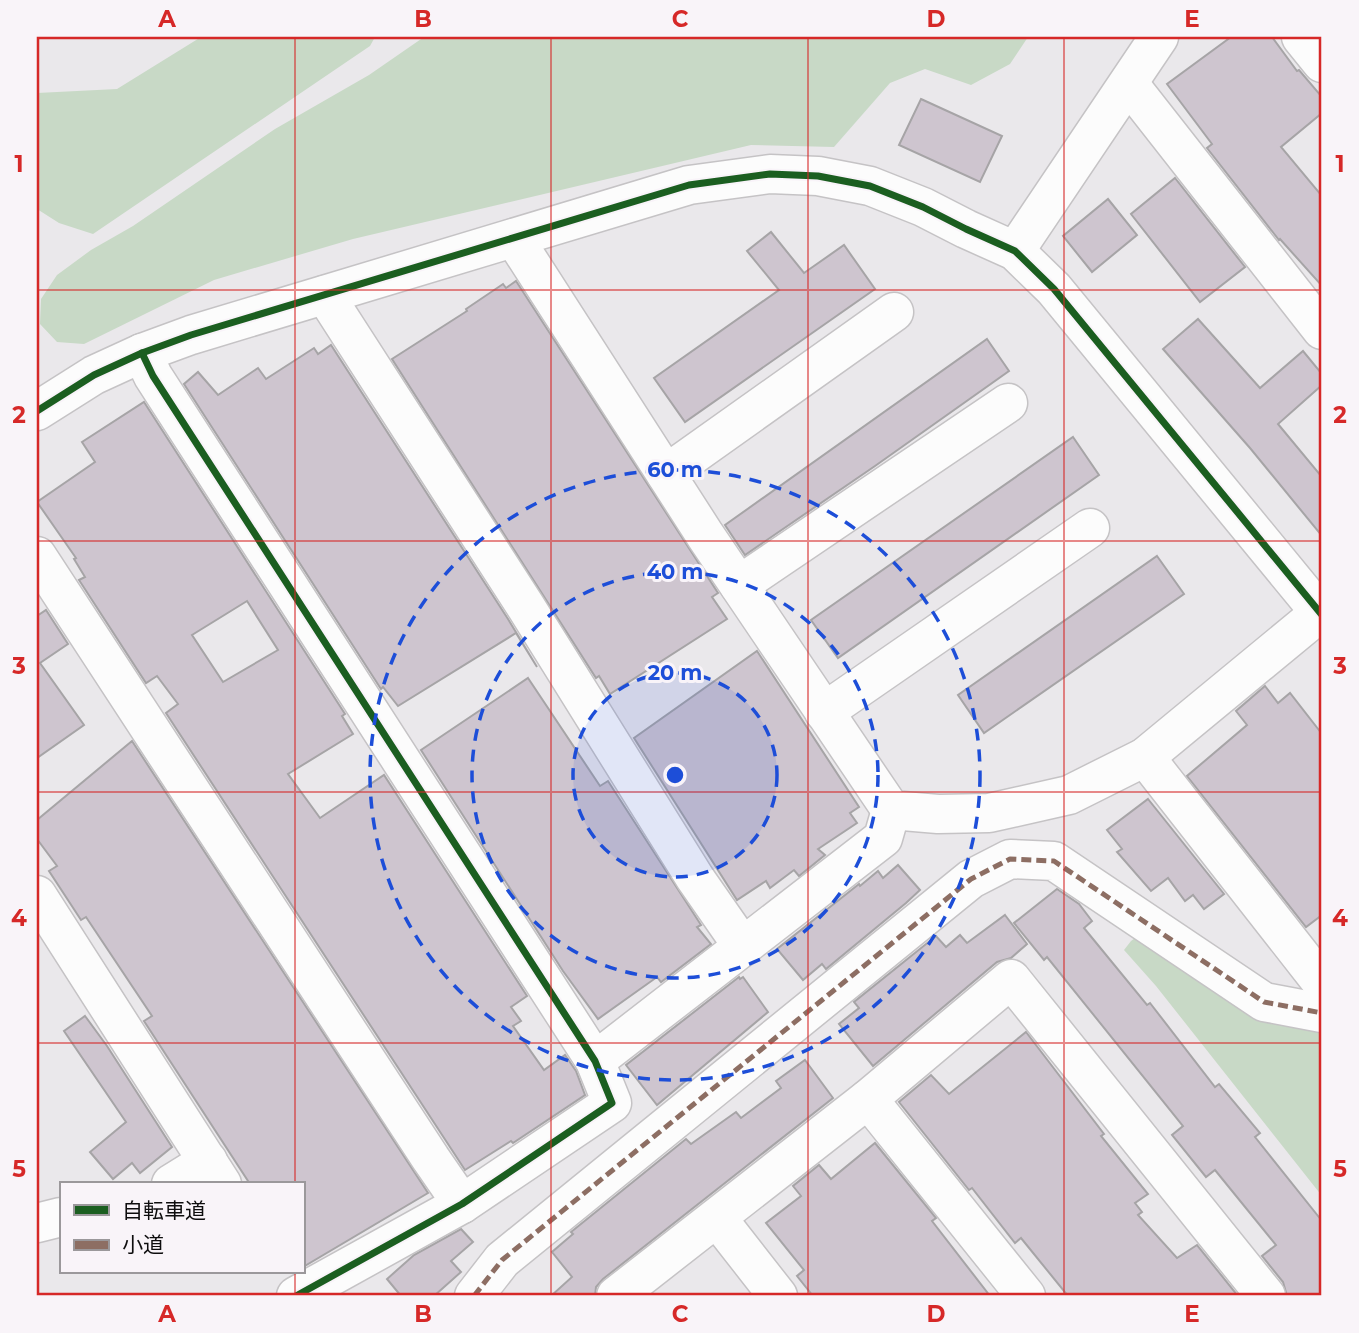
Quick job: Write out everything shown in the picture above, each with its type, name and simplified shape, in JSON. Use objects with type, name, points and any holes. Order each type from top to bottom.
[{"type":"street","points":[[1016,251],[1159,37]]},
{"type":"street","points":[[1301,37],[1322,63]]},
{"type":"street","points":[[1129,85],[1322,330]]},
{"type":"street","points":[[37,411],[94,375],[191,335],[689,185],[770,173],[818,176],[870,186],[923,207],[1016,251],[1054,289],[1322,613],[1145,757],[1069,795],[989,813],[938,814],[891,810]]},
{"type":"street","points":[[514,238],[739,585],[891,810]]},
{"type":"street","points":[[326,295],[526,607],[695,878],[743,947]]},
{"type":"street","points":[[666,474],[894,312]]},
{"type":"street","points":[[142,353],[160,387],[595,1062],[612,1103],[462,1204],[296,1296]]},
{"type":"street","points":[[739,585],[1009,403]]},
{"type":"street","points":[[824,712],[1090,528]]},
{"type":"street","points":[[37,556],[462,1204]]},
{"type":"street","points":[[1145,757],[1322,983]]},
{"type":"street","points":[[595,1062],[883,838],[891,810]]},
{"type":"street","points":[[474,1296],[502,1260],[971,879],[1010,859],[1054,861],[1264,1002],[1322,1013]]},
{"type":"street","points":[[37,895],[215,1173],[178,1182]]},
{"type":"street","points":[[616,1296],[868,1099],[1011,979],[1266,1296]]},
{"type":"street","points":[[868,1099],[1026,1296]]},
{"type":"street","points":[[37,1223],[60,1217]]},
{"type":"street","points":[[717,1218],[778,1296]]},
{"type":"street","points":[[274,1274],[287,1296]]},
{"type":"green space","points":[[201,37],[375,37],[370,46],[93,234],[59,223],[37,209],[37,93],[117,89]]},
{"type":"green space","points":[[424,37],[1028,37],[1010,64],[971,85],[925,69],[890,83],[834,147],[751,145],[353,239],[214,280],[84,344],[57,342],[40,324],[41,299],[57,275],[275,129],[369,75]]},
{"type":"green space","points":[[1146,930],[1322,1019],[1322,1196],[1156,986],[1124,950]]},
{"type":"building","points":[[1231,37],[1272,37],[1297,71],[1299,70],[1322,97],[1322,113],[1281,147],[1322,196],[1322,286],[1279,240],[1207,148],[1212,144],[1167,84]]},
{"type":"building","points":[[921,99],[1002,136],[980,182],[899,145]]},
{"type":"building","points":[[1175,178],[1245,267],[1200,302],[1131,214]]},
{"type":"building","points":[[1108,199],[1137,235],[1092,272],[1063,236]]},
{"type":"building","points":[[771,232],[804,273],[844,245],[875,289],[685,422],[654,378],[779,290],[747,251]]},
{"type":"building","points":[[516,281],[718,593],[712,597],[727,619],[610,694],[599,676],[596,678],[392,359],[467,311],[466,309],[503,284],[506,288]]},
{"type":"building","points":[[1198,319],[1260,388],[1303,351],[1322,374],[1322,385],[1278,424],[1322,477],[1322,536],[1250,448],[1163,349]]},
{"type":"building","points":[[987,339],[1009,371],[745,555],[725,525]]},
{"type":"building","points":[[331,345],[508,619],[537,667],[516,633],[398,706],[383,687],[381,689],[184,384],[198,372],[218,395],[258,368],[266,379],[314,348],[318,354]]},
{"type":"building","points":[[144,402],[345,714],[342,716],[353,734],[288,774],[320,818],[384,775],[527,996],[511,1007],[521,1021],[513,1026],[544,1070],[565,1055],[576,1071],[585,1095],[513,1143],[511,1141],[465,1170],[166,713],[178,704],[157,676],[146,683],[79,580],[85,577],[74,559],[76,558],[37,502],[95,462],[82,442]],"holes":[[[247,601],[278,650],[223,682],[192,635]]]},
{"type":"building","points":[[1073,437],[1099,475],[838,658],[811,620]]},
{"type":"building","points":[[1157,556],[1184,594],[984,733],[958,695]]},
{"type":"building","points":[[46,610],[68,644],[40,663],[84,725],[37,758],[37,616]]},
{"type":"building","points":[[757,651],[859,807],[850,813],[857,823],[818,849],[825,855],[799,876],[794,870],[770,888],[766,881],[737,900],[634,738]]},
{"type":"building","points":[[528,678],[600,786],[608,781],[701,925],[697,927],[711,944],[661,982],[657,977],[598,1019],[563,971],[421,750]]},
{"type":"building","points":[[1265,686],[1278,703],[1290,693],[1322,734],[1322,915],[1306,927],[1187,776],[1247,725],[1236,711]]},
{"type":"building","points":[[132,741],[428,1193],[304,1266],[304,1182],[249,1182],[144,1021],[152,1016],[86,917],[81,920],[49,871],[57,866],[37,839],[37,820]]},
{"type":"building","points":[[1148,799],[1224,894],[1204,909],[1193,895],[1185,901],[1168,878],[1151,891],[1117,852],[1122,849],[1107,830]]},
{"type":"building","points":[[898,865],[920,890],[826,969],[822,964],[803,980],[777,949],[859,884],[860,886],[878,871],[883,878]]},
{"type":"building","points":[[1057,889],[1079,904],[1092,921],[1084,928],[1147,1005],[1150,1003],[1215,1087],[1219,1084],[1260,1133],[1255,1137],[1322,1221],[1322,1296],[1287,1296],[1283,1282],[1262,1256],[1276,1245],[1215,1170],[1206,1177],[1172,1135],[1183,1126],[1047,957],[1044,960],[1014,923]]},
{"type":"building","points":[[1005,915],[1027,944],[1011,958],[997,962],[873,1066],[839,1024],[859,1008],[854,1002],[936,936],[946,947],[960,935],[967,943]]},
{"type":"building","points":[[739,977],[743,977],[768,1012],[657,1105],[626,1065]]},
{"type":"building","points":[[85,1016],[172,1147],[140,1173],[132,1163],[113,1179],[90,1152],[126,1122],[64,1031]]},
{"type":"building","points":[[1026,1032],[1104,1134],[1101,1136],[1148,1194],[1135,1203],[1142,1212],[1138,1215],[1177,1258],[1197,1245],[1238,1296],[1068,1296],[1021,1238],[1015,1243],[899,1102],[931,1075],[949,1094]]},
{"type":"building","points":[[805,1060],[833,1098],[603,1279],[596,1287],[595,1296],[551,1296],[572,1277],[552,1252],[573,1234],[571,1232],[686,1139],[691,1144],[736,1112],[741,1118],[781,1088],[776,1081]]},
{"type":"building","points":[[875,1143],[936,1218],[932,1221],[990,1296],[813,1296],[797,1276],[804,1270],[766,1223],[801,1196],[793,1186],[819,1165],[831,1179]]},
{"type":"building","points":[[461,1229],[473,1242],[451,1261],[461,1272],[434,1296],[401,1296],[387,1279],[414,1255]]},
{"type":"marked path","points":[[474,1296],[502,1260],[971,879],[1010,859],[1054,861],[1264,1002],[1322,1013]]},
{"type":"cycle path","points":[[37,411],[94,375],[191,335],[689,185],[770,174],[818,176],[870,186],[923,207],[1015,251],[1054,289],[1322,615]]},
{"type":"cycle path","points":[[142,353],[153,376],[595,1061],[612,1103],[462,1204],[296,1296]]}]
